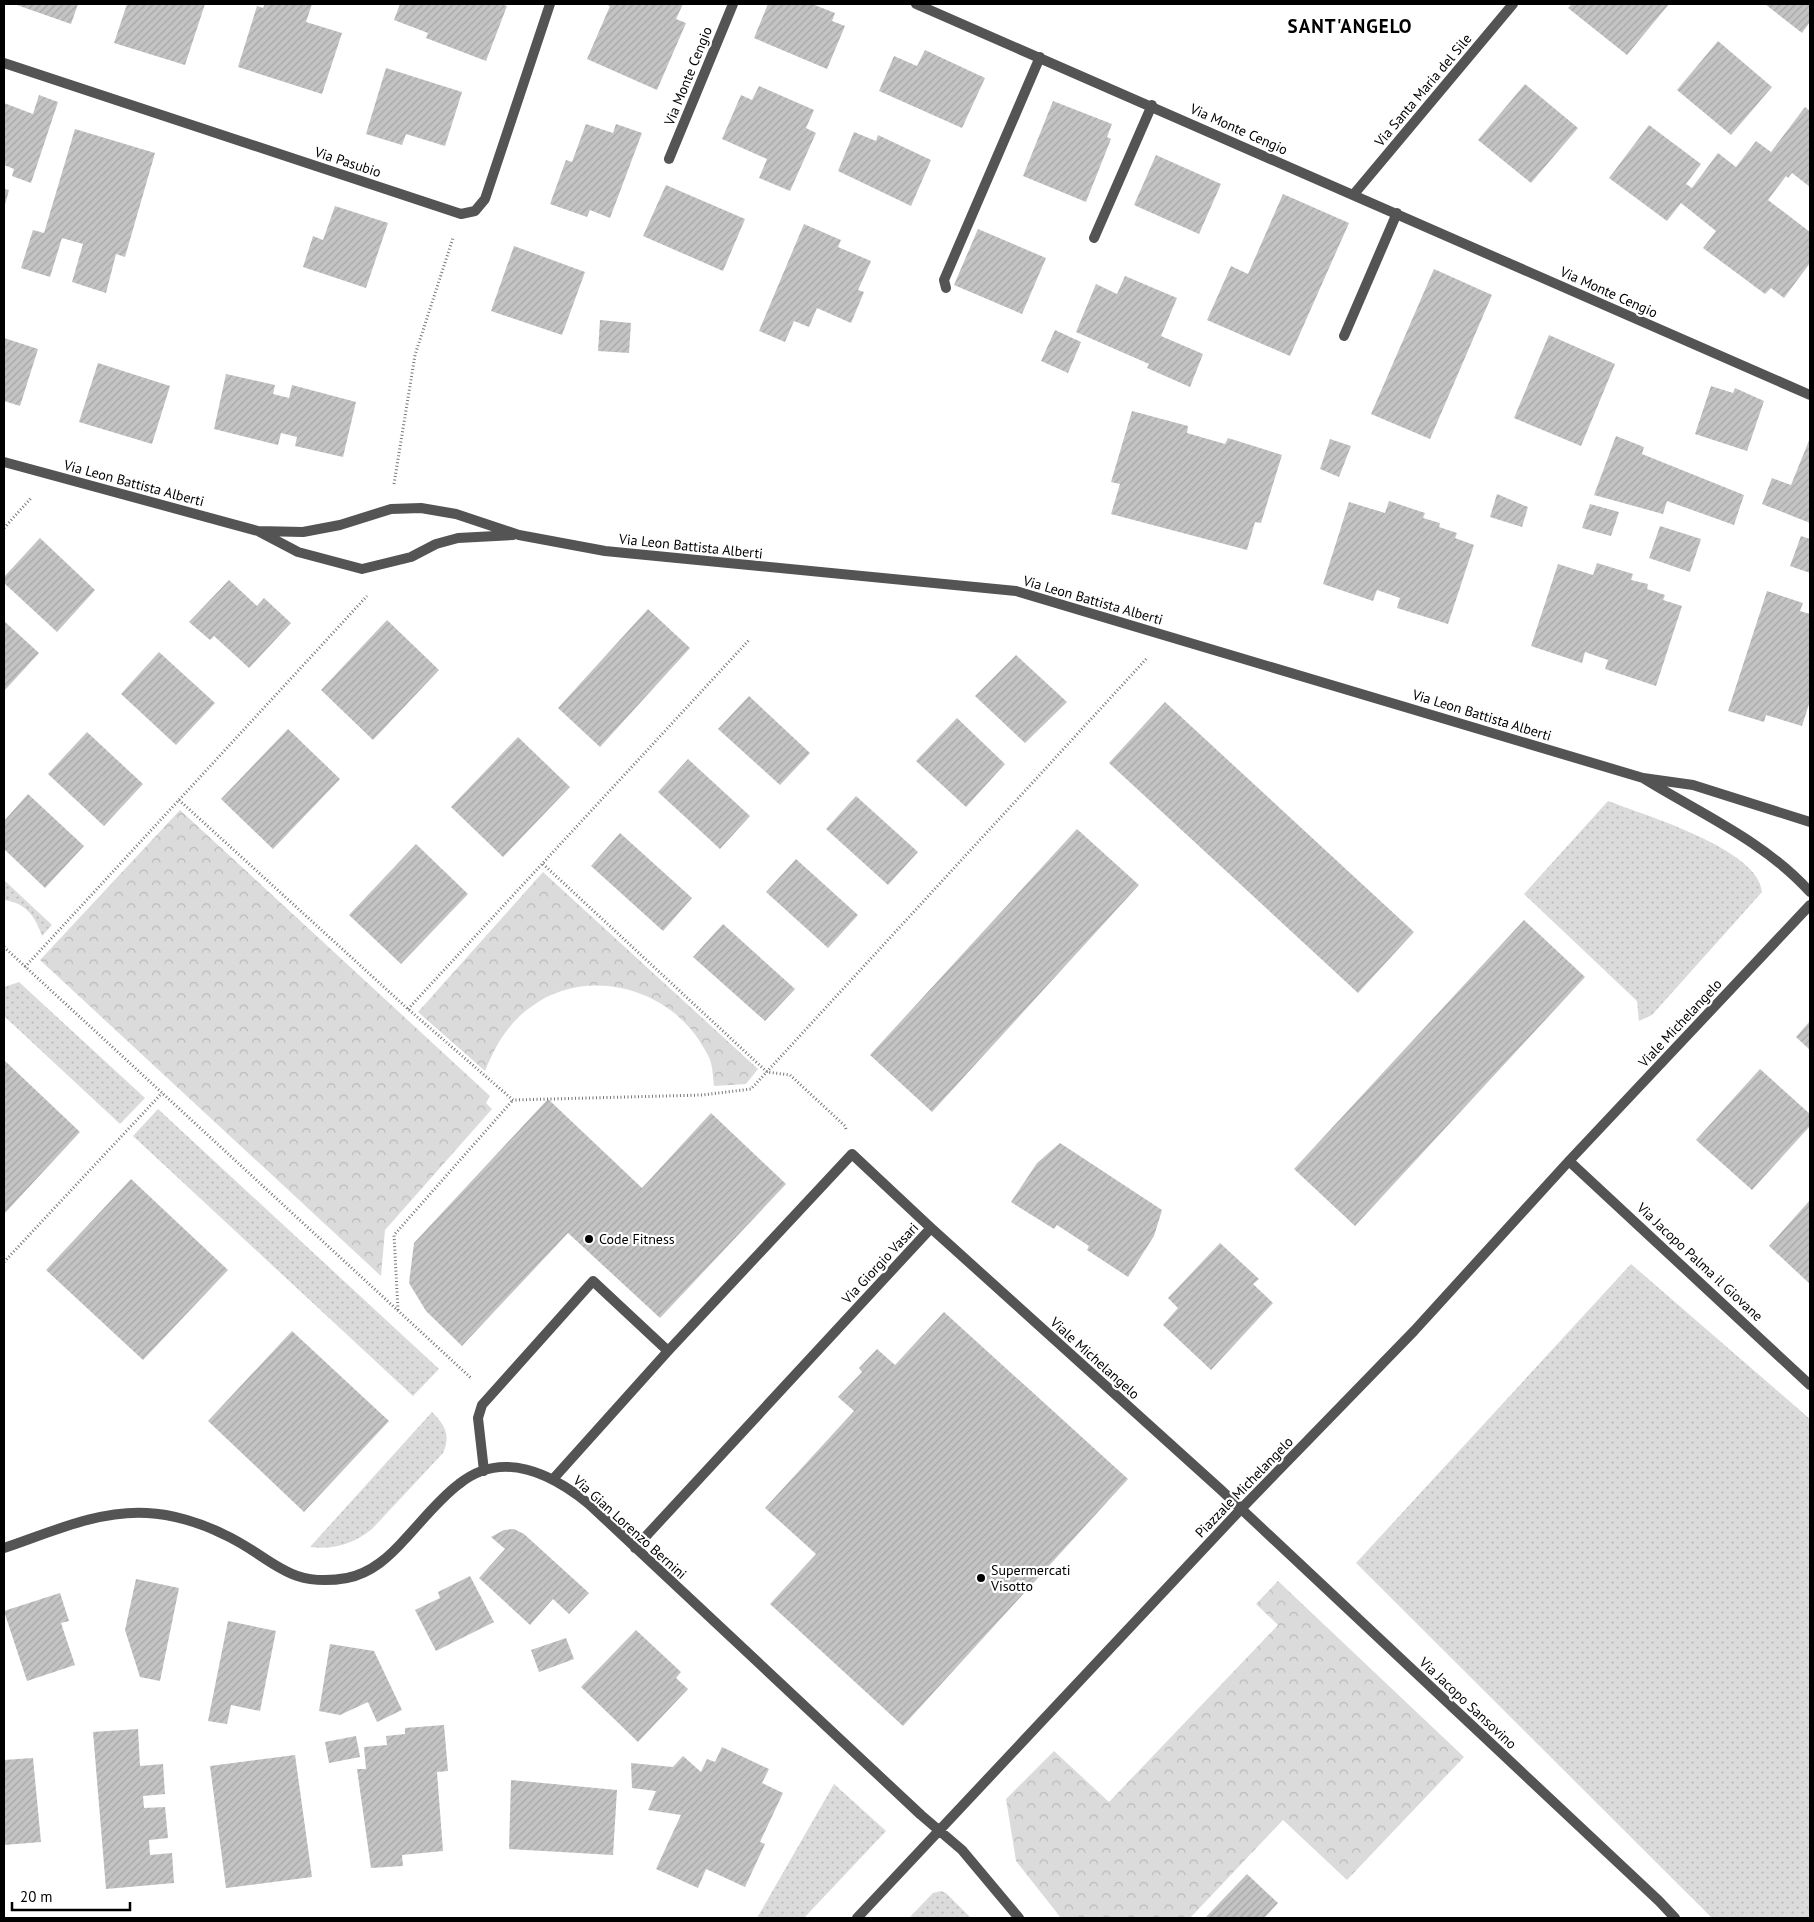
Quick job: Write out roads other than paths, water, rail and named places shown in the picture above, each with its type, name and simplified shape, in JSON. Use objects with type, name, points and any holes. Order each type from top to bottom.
[{"type":"street","name":"Via Pasubio","points":[[4,63],[462,214],[475,211],[485,199],[550,4]]},
{"type":"street","name":"Via Monte Cengio","points":[[669,159],[733,4]]},
{"type":"street","name":"Via Monte Cengio","points":[[916,4],[1152,105],[1810,395]]},
{"type":"street","name":"Via Santa Maria del Sile","points":[[1354,194],[1513,4]]},
{"type":"street","points":[[946,288],[944,280],[1040,57]]},
{"type":"street","points":[[1094,238],[1152,105]]},
{"type":"street","points":[[1344,336],[1397,213]]},
{"type":"street","name":"Via Leon Battista Alberti","points":[[4,462],[258,531],[298,552],[362,568],[411,557],[436,544],[458,538],[519,535]]},
{"type":"street","name":"Via Leon Battista Alberti","points":[[258,531],[303,532],[340,526],[390,509],[421,508],[456,514],[519,535],[605,551],[1016,591],[1643,778],[1693,785],[1810,822]]},
{"type":"street","name":"Via Leon Battista Alberti","points":[[1643,778],[1759,846],[1789,869],[1810,892]]},
{"type":"street","name":"Viale Michelangelo","points":[[1569,1160],[1810,904]]},
{"type":"street","name":"Via Giorgio Vasari","points":[[635,1548],[931,1228],[852,1154],[668,1351]]},
{"type":"street","name":"Via Jacopo Palma il Giovane","points":[[1569,1160],[1810,1385]]},
{"type":"street","name":"Piazzale Michelangelo","points":[[938,1831],[1242,1509],[1414,1331],[1569,1160]]},
{"type":"street","name":"Viale Michelangelo","points":[[931,1228],[1242,1509]]},
{"type":"street","points":[[484,1471],[478,1418],[482,1405],[593,1281],[668,1351],[554,1478]]},
{"type":"street","name":"Via Gian Lorenzo Bernini","points":[[4,1548],[109,1516],[147,1513],[198,1524],[224,1534],[271,1564],[300,1578],[348,1578],[364,1573],[380,1564],[459,1483],[484,1471],[505,1467],[520,1467],[554,1478],[589,1504],[938,1831],[962,1850],[1019,1918]]},
{"type":"street","name":"Via Jacopo Sansovino","points":[[1242,1509],[1652,1894],[1675,1918]]},
{"type":"street","points":[[857,1918],[938,1831]]},
{"type":"place","name":"Code Fitness","points":[[589,1239]]},
{"type":"place","name":"Supermercati Visotto","points":[[981,1578]]},
{"type":"district","name":"SANT'ANGELO","points":[[1350,26]]}]
